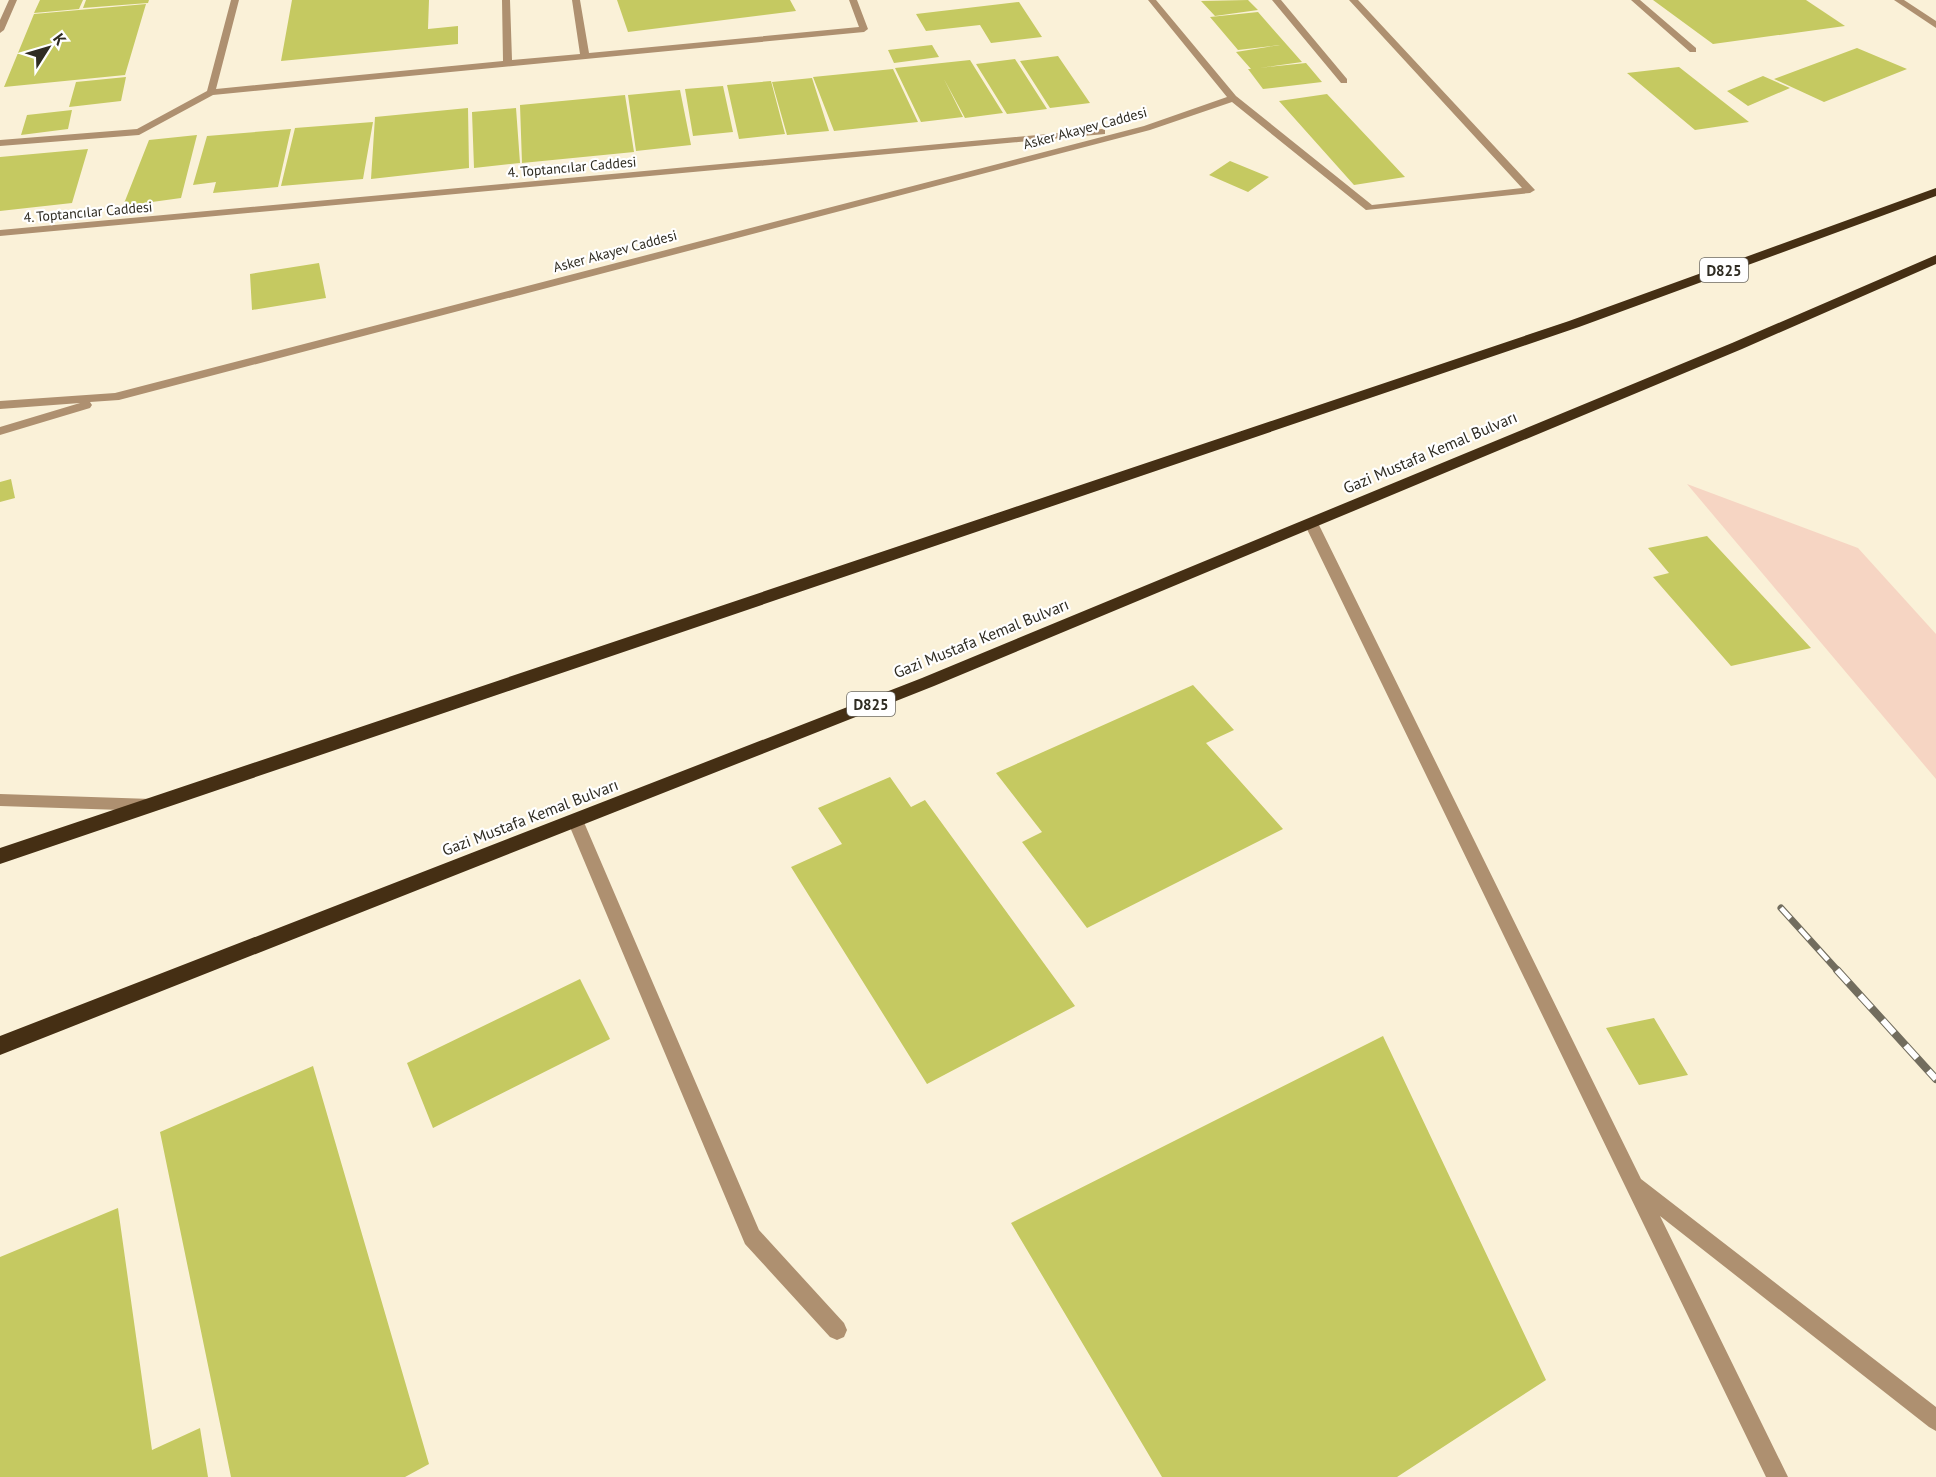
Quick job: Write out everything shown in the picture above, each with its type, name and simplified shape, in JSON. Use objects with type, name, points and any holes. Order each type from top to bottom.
[{"type":"highway","name":"D825","points":[[0,856],[1574,324],[1936,192]]},
{"type":"highway","name":"Gazi Mustafa Kemal Bulvarı","points":[[0,1046],[928,682],[1737,346],[1929,261]]},
{"type":"street","points":[[0,30],[13,0]]},
{"type":"street","points":[[211,92],[235,0]]},
{"type":"street","points":[[506,0],[508,65]]},
{"type":"street","points":[[576,0],[585,55]]},
{"type":"street","points":[[0,142],[140,132],[211,92],[864,29],[853,0]]},
{"type":"street","points":[[1152,0],[1233,98],[1370,208],[1530,190],[1353,0]]},
{"type":"street","points":[[1276,0],[1344,81]]},
{"type":"street","points":[[1635,0],[1693,50]]},
{"type":"street","points":[[1898,0],[1936,25]]},
{"type":"street","name":"Asker Akayev Caddesi","points":[[0,405],[115,397],[1147,128],[1233,98]]},
{"type":"street","name":"4. Toptancılar Caddesi","points":[[0,233],[1147,128]]},
{"type":"street","points":[[0,430],[115,397]]},
{"type":"street","points":[[1311,523],[1777,1477]]},
{"type":"street","points":[[0,800],[152,805]]},
{"type":"street","points":[[575,820],[752,1237],[837,1330]]},
{"type":"street","points":[[1634,1184],[1936,1420]]},
{"type":"shaded area","points":[[1687,484],[1858,548],[1936,634],[1936,779]]},
{"type":"building","points":[[40,0],[83,0],[79,9],[34,13]]},
{"type":"building","points":[[86,0],[149,0],[148,3],[83,8]]},
{"type":"building","points":[[292,0],[429,0],[428,29],[458,26],[458,44],[281,61]]},
{"type":"building","points":[[617,0],[790,0],[796,11],[628,32]]},
{"type":"building","points":[[1248,0],[1258,10],[1215,16],[1201,1]]},
{"type":"building","points":[[1653,0],[1806,0],[1845,26],[1713,44]]},
{"type":"building","points":[[1019,2],[1042,37],[991,43],[980,25],[926,31],[916,14]]},
{"type":"building","points":[[146,4],[125,75],[4,87],[34,14]]},
{"type":"building","points":[[1258,12],[1302,62],[1259,68],[1306,63],[1322,82],[1263,89],[1248,69],[1251,69],[1236,52],[1280,45],[1238,50],[1210,17]]},
{"type":"building","points":[[932,45],[939,57],[894,63],[888,50]]},
{"type":"building","points":[[1857,48],[1907,69],[1824,102],[1774,79]]},
{"type":"building","points":[[1058,56],[1090,103],[1050,108],[1020,61]]},
{"type":"building","points":[[1015,59],[1047,109],[1007,114],[976,64]]},
{"type":"building","points":[[970,60],[1003,113],[965,118],[944,79],[963,117],[921,122],[895,68]]},
{"type":"building","points":[[1679,67],[1749,122],[1695,130],[1627,73]]},
{"type":"building","points":[[893,69],[918,122],[834,131],[813,77]]},
{"type":"building","points":[[1763,76],[1790,88],[1748,106],[1727,91]]},
{"type":"building","points":[[126,77],[121,101],[69,107],[76,82]]},
{"type":"building","points":[[812,78],[829,131],[787,135],[772,82]]},
{"type":"building","points":[[771,81],[785,134],[739,139],[727,85]]},
{"type":"building","points":[[723,86],[733,132],[693,136],[685,89]]},
{"type":"building","points":[[680,90],[691,145],[636,151],[628,95]]},
{"type":"building","points":[[1327,94],[1405,177],[1354,185],[1279,101]]},
{"type":"building","points":[[625,95],[634,152],[522,163],[520,105]]},
{"type":"building","points":[[468,108],[469,168],[371,179],[375,117]]},
{"type":"building","points":[[516,108],[520,163],[474,168],[472,112]]},
{"type":"building","points":[[72,110],[68,129],[21,135],[27,115]]},
{"type":"building","points":[[373,122],[363,179],[281,186],[295,128]]},
{"type":"building","points":[[291,129],[278,187],[213,193],[216,182],[193,185],[207,136]]},
{"type":"building","points":[[197,135],[181,198],[123,206],[149,140]]},
{"type":"building","points":[[88,149],[72,203],[0,211],[0,157]]},
{"type":"building","points":[[1230,161],[1269,177],[1248,192],[1209,175]]},
{"type":"building","points":[[319,263],[326,298],[252,310],[250,274]]},
{"type":"building","points":[[11,479],[15,498],[0,502],[0,482]]},
{"type":"building","points":[[1707,536],[1811,648],[1731,666],[1653,577],[1669,573],[1648,548]]},
{"type":"building","points":[[1193,685],[1234,730],[1206,743],[1283,829],[1087,928],[1022,842],[1042,832],[996,773]]},
{"type":"building","points":[[890,777],[911,807],[925,800],[1075,1006],[927,1084],[791,867],[842,844],[818,808]]},
{"type":"building","points":[[580,979],[610,1039],[433,1128],[407,1063]]},
{"type":"building","points":[[1654,1018],[1688,1075],[1639,1085],[1606,1028]]},
{"type":"building","points":[[1383,1036],[1546,1380],[1397,1477],[1162,1477],[1011,1223]]},
{"type":"building","points":[[313,1066],[429,1464],[405,1477],[231,1477],[160,1132]]},
{"type":"building","points":[[118,1208],[152,1450],[200,1428],[208,1477],[0,1477],[0,1257]]},
{"type":"railway","points":[[1781,908],[1838,971]]},
{"type":"railway","points":[[1837,970],[1936,1079]]}]
